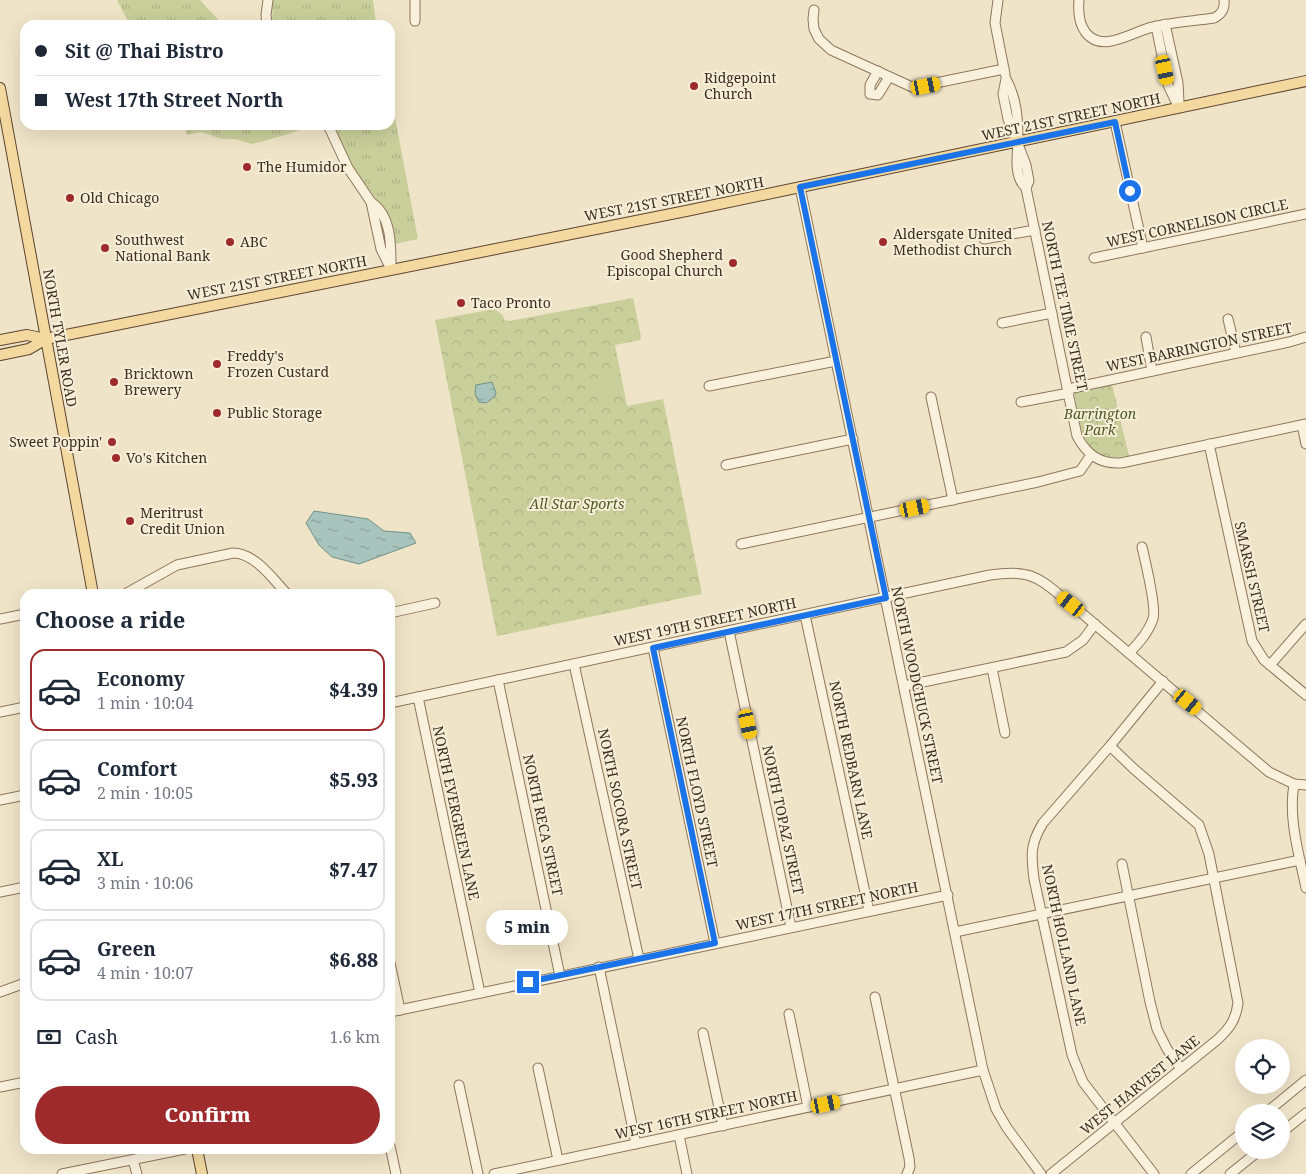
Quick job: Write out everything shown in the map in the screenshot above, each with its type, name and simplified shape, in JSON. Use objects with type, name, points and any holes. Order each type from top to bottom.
[{"type":"main road","name":"WEST 21ST STREET NORTH","points":[[0,355],[29,349],[46,339],[800,187],[1115,122],[1306,80]]},
{"type":"main road","name":"NORTH TYLER ROAD","points":[[0,88],[92,589]]},
{"type":"main road","name":"WEST 21ST STREET NORTH","points":[[0,340],[27,334],[46,339]]},
{"type":"main road","points":[[198,1154],[202,1174]]},
{"type":"street","points":[[267,20],[268,0]]},
{"type":"street","points":[[415,0],[415,21]]},
{"type":"street","name":"NORTH TEE TIME STREET","points":[[998,0],[995,23],[1006,79],[1013,92],[1018,116],[1017,167],[1020,183],[1026,188],[1078,436],[1082,446],[1091,455]]},
{"type":"street","points":[[1080,0],[1079,12],[1083,29],[1090,38],[1101,42],[1110,42],[1142,29],[1156,26],[1214,18],[1221,14],[1224,0]]},
{"type":"street","points":[[814,10],[814,30],[819,40],[831,50],[912,87],[926,86],[1004,69]]},
{"type":"street","points":[[1166,24],[1178,83],[1180,108]]},
{"type":"street","points":[[1156,26],[1168,85],[1180,108]]},
{"type":"street","points":[[878,72],[870,85],[870,94],[878,96],[890,77]]},
{"type":"street","points":[[1115,122],[1143,248]]},
{"type":"street","points":[[330,130],[348,168],[371,202],[379,208],[387,227],[391,247],[391,269]]},
{"type":"street","name":"NORTH WOODCHUCK STREET","points":[[800,187],[983,1070],[996,1109],[1007,1128],[1041,1174]]},
{"type":"street","name":"WEST CORNELISON CIRCLE","points":[[1094,258],[1306,214]]},
{"type":"street","points":[[984,239],[1035,230]]},
{"type":"street","points":[[1002,323],[1052,313]]},
{"type":"street","points":[[1228,319],[1236,353]]},
{"type":"street","points":[[1146,337],[1152,371]]},
{"type":"street","name":"WEST BARRINGTON STREET","points":[[1022,402],[1306,337]]},
{"type":"street","points":[[709,386],[836,360]]},
{"type":"street","points":[[931,397],[953,500]]},
{"type":"street","points":[[741,544],[1038,482],[1080,471],[1091,455],[1098,460],[1120,463],[1304,424],[1306,444]]},
{"type":"street","points":[[726,465],[853,439]]},
{"type":"street","name":"SMARSH STREET","points":[[1208,444],[1252,641],[1264,660],[1306,695]]},
{"type":"street","points":[[1129,653],[1145,636],[1154,617],[1142,547]]},
{"type":"street","points":[[134,589],[177,565],[241,552],[254,560],[282,589]]},
{"type":"street","name":"WEST 19TH STREET NORTH","points":[[395,702],[990,575],[1007,573],[1027,574],[1038,578],[1094,624]]},
{"type":"street","points":[[395,612],[435,603]]},
{"type":"street","points":[[0,619],[20,615]]},
{"type":"street","name":"NORTH REDBARN LANE","points":[[805,615],[870,911]]},
{"type":"street","points":[[904,686],[1066,652],[1083,640],[1094,624],[1270,772],[1294,784],[1306,785]]},
{"type":"street","points":[[1270,665],[1306,624]]},
{"type":"street","name":"NORTH TOPAZ STREET","points":[[729,631],[791,927]]},
{"type":"street","name":"NORTH FLOYD STREET","points":[[653,648],[715,943]]},
{"type":"street","name":"NORTH SOCORA STREET","points":[[574,664],[638,959]]},
{"type":"street","points":[[992,668],[1005,733]]},
{"type":"street","name":"NORTH RECA STREET","points":[[498,680],[560,976]]},
{"type":"street","name":"NORTH HOLLAND LANE","points":[[1154,1174],[1083,1082],[1072,1055],[1034,879],[1031,852],[1036,834],[1043,823],[1110,746],[1162,681]]},
{"type":"street","name":"NORTH EVERGREEN LANE","points":[[418,697],[480,993]]},
{"type":"street","points":[[0,712],[20,708]]},
{"type":"street","points":[[1110,746],[1199,825],[1209,854],[1214,878]]},
{"type":"street","points":[[1294,784],[1292,798],[1293,826],[1306,888]]},
{"type":"street","points":[[0,800],[20,796]]},
{"type":"street","points":[[955,932],[1300,860]]},
{"type":"street","points":[[1122,864],[1157,1029],[1167,1049],[1181,1069]]},
{"type":"street","name":"WEST HARVEST LANE","points":[[1051,1174],[1228,1030],[1235,1019],[1238,1003],[1214,878]]},
{"type":"street","points":[[0,892],[20,888]]},
{"type":"street","name":"WEST 17TH STREET NORTH","points":[[395,1011],[948,895]]},
{"type":"street","points":[[600,967],[636,1144]]},
{"type":"street","points":[[0,992],[20,984]]},
{"type":"street","points":[[395,986],[400,1010]]},
{"type":"street","points":[[876,997],[909,1158],[910,1167],[908,1174]]},
{"type":"street","points":[[789,1014],[808,1107]]},
{"type":"street","points":[[703,1033],[723,1126]]},
{"type":"street","points":[[538,1068],[558,1160]]},
{"type":"street","name":"WEST 16TH STREET NORTH","points":[[494,1174],[983,1070]]},
{"type":"street","points":[[1277,1104],[1306,1080]]},
{"type":"street","points":[[0,1087],[20,1083]]},
{"type":"street","points":[[459,1085],[478,1174]]},
{"type":"street","points":[[1290,1126],[1306,1113]]},
{"type":"street","points":[[679,1135],[687,1174]]},
{"type":"street","points":[[1191,1174],[1235,1138]]},
{"type":"street","points":[[62,1174],[161,1154]]},
{"type":"street","points":[[392,1154],[396,1174]]},
{"type":"street","points":[[1230,1174],[1249,1159]]},
{"type":"street","points":[[133,1160],[137,1174]]},
{"type":"green space","points":[[117,0],[200,0],[218,20],[127,20]]},
{"type":"green space","points":[[273,0],[373,0],[375,20],[272,20]]},
{"type":"green space","points":[[395,117],[418,239],[395,244],[381,206],[349,162],[336,130],[395,130]]},
{"type":"green space","points":[[186,130],[300,130],[252,144],[235,139],[222,139],[201,132],[187,135]]},
{"type":"green space","name":"All Star Sports","points":[[633,298],[640,340],[615,345],[627,406],[663,399],[702,594],[497,636],[435,320],[494,309],[503,315],[504,320],[509,321]]},
{"type":"green space","points":[[618,374],[621,391],[593,396],[590,380]]},
{"type":"green space","name":"Barrington Park","points":[[1112,384],[1129,456],[1113,457],[1101,455],[1092,449],[1086,441],[1079,419],[1074,392]]},
{"type":"water","points":[[492,382],[496,393],[495,396],[486,403],[479,402],[475,394],[476,385]]},
{"type":"water","points":[[314,511],[368,519],[384,531],[410,533],[416,543],[359,564],[332,557],[319,545],[306,523]]},
{"type":"place","name":"Ridgepoint Church","points":[[694,86]]},
{"type":"place","name":"The Humidor","points":[[247,167]]},
{"type":"place","name":"Old Chicago","points":[[70,198]]},
{"type":"place","name":"ABC","points":[[230,242]]},
{"type":"place","name":"Aldersgate United Methodist Church","points":[[883,242]]},
{"type":"place","name":"Southwest National Bank","points":[[105,248]]},
{"type":"place","name":"Good Shepherd Episcopal Church","points":[[733,263]]},
{"type":"place","name":"Taco Pronto","points":[[461,303]]},
{"type":"place","name":"Freddy's Frozen Custard","points":[[217,364]]},
{"type":"place","name":"Bricktown Brewery","points":[[114,382]]},
{"type":"place","name":"Public Storage","points":[[217,413]]},
{"type":"place","name":"Sweet Poppin'","points":[[112,442]]},
{"type":"place","name":"Vo's Kitchen","points":[[116,458]]},
{"type":"place","name":"Meritrust Credit Union","points":[[130,521]]},
{"type":"route","points":[[528,982],[715,943],[653,648],[886,598],[800,187],[1115,122],[1130,191]]}]
